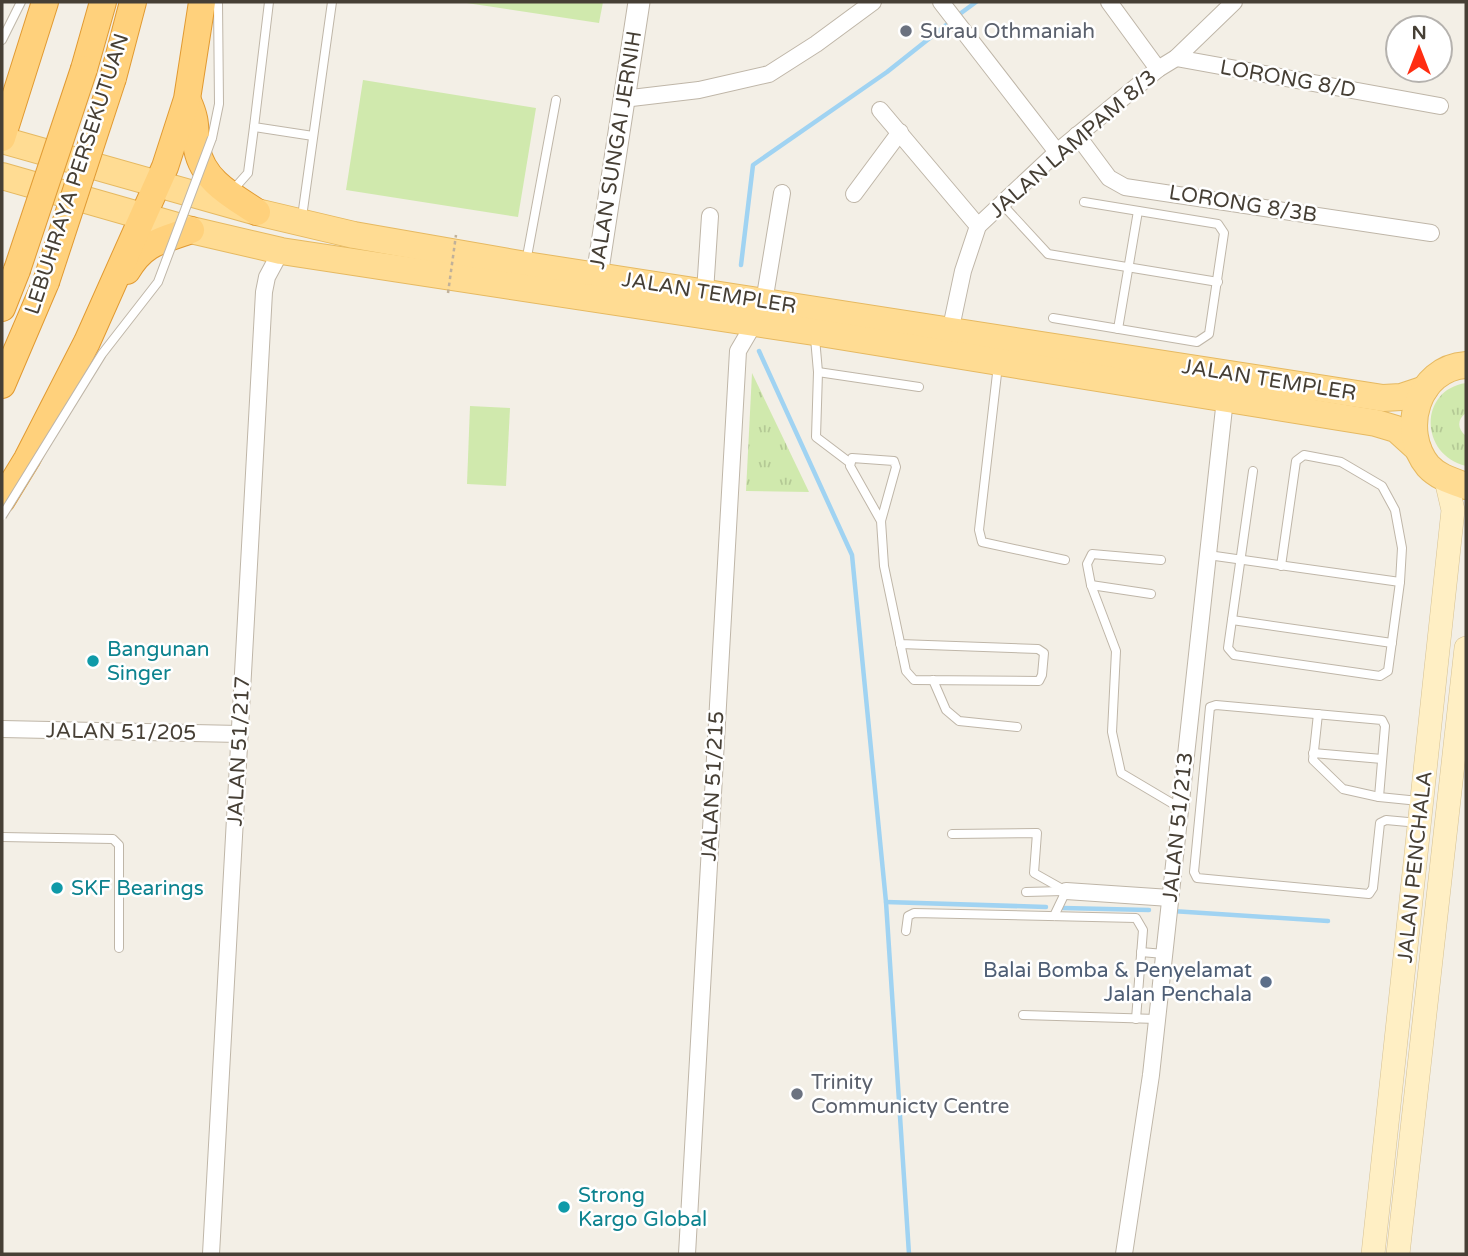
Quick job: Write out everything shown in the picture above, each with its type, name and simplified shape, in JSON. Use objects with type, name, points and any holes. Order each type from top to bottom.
[{"type":"highway","points":[[2,139],[45,2]]},
{"type":"highway","name":"LEBUHRAYA PERSEKUTUAN","points":[[2,308],[85,69],[103,2]]},
{"type":"highway","name":"LEBUHRAYA PERSEKUTUAN","points":[[2,385],[46,282],[113,78],[133,2]]},
{"type":"highway","points":[[88,342],[178,130],[187,99],[202,2]]},
{"type":"highway","points":[[2,86],[25,64]]},
{"type":"highway","points":[[187,99],[196,119],[198,151],[202,164],[216,184],[257,212]]},
{"type":"highway","points":[[3,508],[88,342],[137,254],[152,245],[191,230]]},
{"type":"main road","name":"JALAN TEMPLER","points":[[2,139],[301,224],[526,265],[595,287],[705,292],[814,332],[948,342],[999,362],[1377,423],[1396,429],[1418,449],[1429,467],[1456,483]]},
{"type":"main road","name":"JALAN TEMPLER","points":[[2,176],[191,230],[281,251],[595,287],[948,342],[1383,398],[1401,397],[1425,389]]},
{"type":"main road","points":[[1418,449],[1413,430],[1415,409],[1425,389],[1440,374],[1464,362]]},
{"type":"main road","name":"JALAN PENCHALA","points":[[1373,1254],[1456,483]]},
{"type":"main road","name":"JALAN PENCHALA","points":[[1398,1254],[1466,648]]},
{"type":"main road","points":[[1401,994],[1427,997]]},
{"type":"street","name":"JALAN SUNGAI JERNIH","points":[[595,287],[639,2]]},
{"type":"street","points":[[623,99],[699,90],[769,74],[873,2]]},
{"type":"street","points":[[1108,2],[1158,69]]},
{"type":"street","name":"JALAN LAMPAM 8/3","points":[[948,342],[963,271],[978,226],[1077,135],[1158,69],[1176,58],[1234,2]]},
{"type":"street","points":[[944,6],[1057,152]]},
{"type":"street","name":"LORONG 8/D","points":[[1176,58],[1440,106]]},
{"type":"street","points":[[880,110],[978,226]]},
{"type":"street","points":[[854,194],[900,132]]},
{"type":"street","name":"LORONG 8/3B","points":[[1077,135],[1110,178],[1125,187],[1431,233]]},
{"type":"street","name":"JALAN 51/215","points":[[687,1254],[738,351],[759,312],[782,193]]},
{"type":"street","points":[[705,292],[710,216]]},
{"type":"street","name":"JALAN 51/217","points":[[211,1254],[264,292],[267,277],[281,251]]},
{"type":"street","name":"JALAN 51/213","points":[[1124,1254],[1148,1096],[1225,399]]},
{"type":"street","name":"JALAN 51/205","points":[[2,729],[240,734]]},
{"type":"street","points":[[1066,891],[1170,898]]},
{"type":"lane","points":[[2,40],[22,2]]},
{"type":"lane","points":[[3,508],[102,354],[158,282],[212,138],[219,104],[218,2]]},
{"type":"lane","points":[[231,194],[248,173],[269,2]]},
{"type":"lane","points":[[301,224],[332,2]]},
{"type":"lane","points":[[526,265],[556,100]]},
{"type":"lane","points":[[254,127],[313,136]]},
{"type":"lane","points":[[1053,318],[1197,342],[1209,334],[1224,233],[1218,224],[1084,202]]},
{"type":"lane","points":[[1000,203],[1048,254],[1218,282]]},
{"type":"lane","points":[[1118,329],[1138,211]]},
{"type":"lane","points":[[814,332],[818,372],[816,437],[849,462],[881,521]]},
{"type":"lane","points":[[999,362],[979,530],[982,542],[1065,560]]},
{"type":"lane","points":[[818,372],[919,387]]},
{"type":"lane","points":[[1253,471],[1228,648],[1234,656],[1380,676],[1388,671],[1402,548],[1395,510],[1382,486],[1341,462],[1304,455],[1296,461],[1281,566]]},
{"type":"lane","points":[[849,462],[856,457],[894,461],[897,467],[881,521],[884,566],[900,644],[906,671],[914,680],[1039,681],[1042,675],[1044,653],[1038,649],[900,644]]},
{"type":"lane","points":[[1161,561],[1092,554],[1087,564],[1091,585],[1116,651],[1112,732],[1121,773],[1180,808]]},
{"type":"lane","points":[[1208,555],[1400,582]]},
{"type":"lane","points":[[1091,585],[1151,594]]},
{"type":"lane","points":[[1232,621],[1392,643]]},
{"type":"lane","points":[[933,680],[946,710],[960,721],[1017,727]]},
{"type":"lane","points":[[1379,797],[1385,726],[1382,720],[1216,705],[1210,707],[1194,872],[1197,878],[1369,894],[1373,888],[1380,823],[1421,812]]},
{"type":"lane","points":[[1318,714],[1313,760],[1343,789],[1379,797],[1421,812]]},
{"type":"lane","points":[[1313,753],[1382,759]]},
{"type":"lane","points":[[952,834],[1037,833],[1034,873],[1066,891]]},
{"type":"lane","points":[[2,837],[113,839],[119,845],[119,948]]},
{"type":"lane","points":[[1026,892],[1066,891]]},
{"type":"lane","points":[[1054,916],[1066,891]]},
{"type":"lane","points":[[906,931],[908,916],[914,913],[1136,918],[1143,930],[1136,1018]]},
{"type":"lane","points":[[1141,952],[1164,954]]},
{"type":"lane","points":[[1024,1015],[1157,1019]]},
{"type":"path","points":[[448,293],[456,235]]},
{"type":"green space","points":[[460,2],[603,2],[599,23]]},
{"type":"green space","points":[[363,80],[536,108],[518,217],[346,190]]},
{"type":"green space","points":[[752,373],[809,492],[746,491]]},
{"type":"green space","points":[[1466,383],[1466,413],[1459,424],[1466,436],[1466,466],[1451,460],[1440,449],[1433,437],[1431,423],[1433,409],[1439,397],[1450,388]]},
{"type":"green space","points":[[470,406],[510,408],[506,486],[467,484]]},
{"type":"waterway","points":[[957,16],[976,2]]},
{"type":"waterway","points":[[741,265],[753,165],[887,72],[950,22]]},
{"type":"waterway","points":[[759,351],[852,555],[886,902],[909,1254]]},
{"type":"waterway","points":[[886,902],[1046,907]]},
{"type":"waterway","points":[[1063,908],[1149,910]]},
{"type":"waterway","points":[[1172,911],[1328,921]]},
{"type":"place","name":"Surau Othmaniah","points":[[906,31]]},
{"type":"place","name":"Bangunan Singer","points":[[93,661]]},
{"type":"place","name":"SKF Bearings","points":[[57,888]]},
{"type":"place","name":"Balai Bomba & Penyelamat Jalan Penchala","points":[[1266,982]]},
{"type":"place","name":"Trinity Communicty Centre","points":[[797,1094]]},
{"type":"place","name":"Strong Kargo Global","points":[[564,1207]]}]
